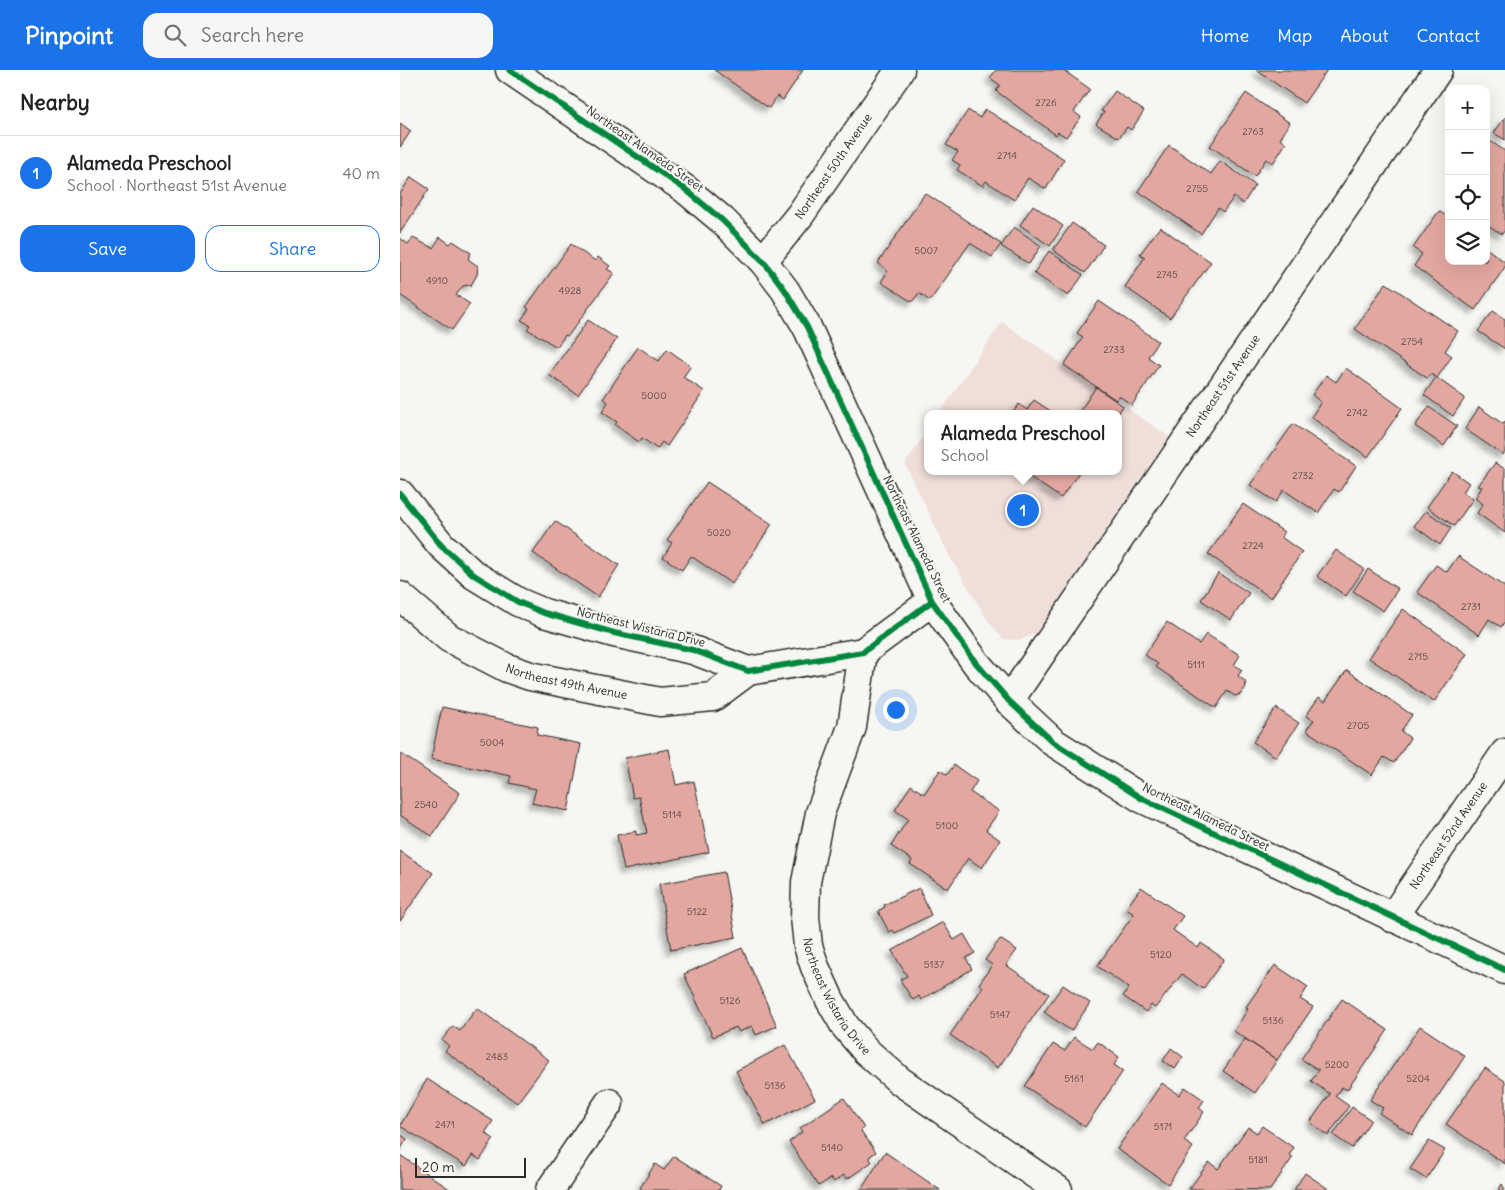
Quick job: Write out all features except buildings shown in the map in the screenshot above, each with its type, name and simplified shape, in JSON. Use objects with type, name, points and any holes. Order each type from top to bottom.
[{"type":"street","name":"Northeast Alameda Street","points":[[510,70],[685,190],[722,220],[763,261],[785,290],[806,327],[932,601],[976,663],[1008,701],[1053,742],[1141,798],[1505,970]]},
{"type":"street","name":"Northeast 50th Avenue","points":[[763,261],[800,215],[900,70]]},
{"type":"street","name":"Northeast 51st Avenue","points":[[1008,701],[1438,70]]},
{"type":"street","name":"Northeast Wistaria Drive","points":[[400,494],[441,545],[468,569],[518,602],[544,613],[614,633],[693,650],[748,671]]},
{"type":"street","name":"Northeast 49th Avenue","points":[[400,596],[450,638],[506,668],[530,676],[660,702],[713,697],[748,671]]},
{"type":"street","points":[[748,671],[862,652],[932,601]]},
{"type":"street","name":"Northeast Wistaria Drive","points":[[862,652],[852,727],[820,813],[806,882],[805,917],[807,936],[815,967],[830,1000],[846,1026],[866,1051],[900,1081],[1058,1190]]},
{"type":"street","name":"Northeast 52nd Avenue","points":[[1392,918],[1505,753]]},
{"type":"street","points":[[550,1190],[609,1103]]},
{"type":"shaded area","points":[[1002,322],[1169,437],[1036,633],[1020,640],[1003,639],[987,619],[949,555],[905,464],[924,436],[924,475],[1122,475],[1122,410],[942,410]]},
{"type":"cycle path","points":[[510,70],[685,189],[722,220],[763,261],[785,290],[807,327],[932,601],[976,663],[1009,701],[1053,742],[1141,798],[1505,970]]},
{"type":"cycle path","points":[[400,494],[441,545],[474,575],[518,602],[544,613],[614,633],[693,650],[748,671],[863,652],[932,601]]},
{"type":"place","name":"Alameda Preschool","points":[[1023,510]]}]
